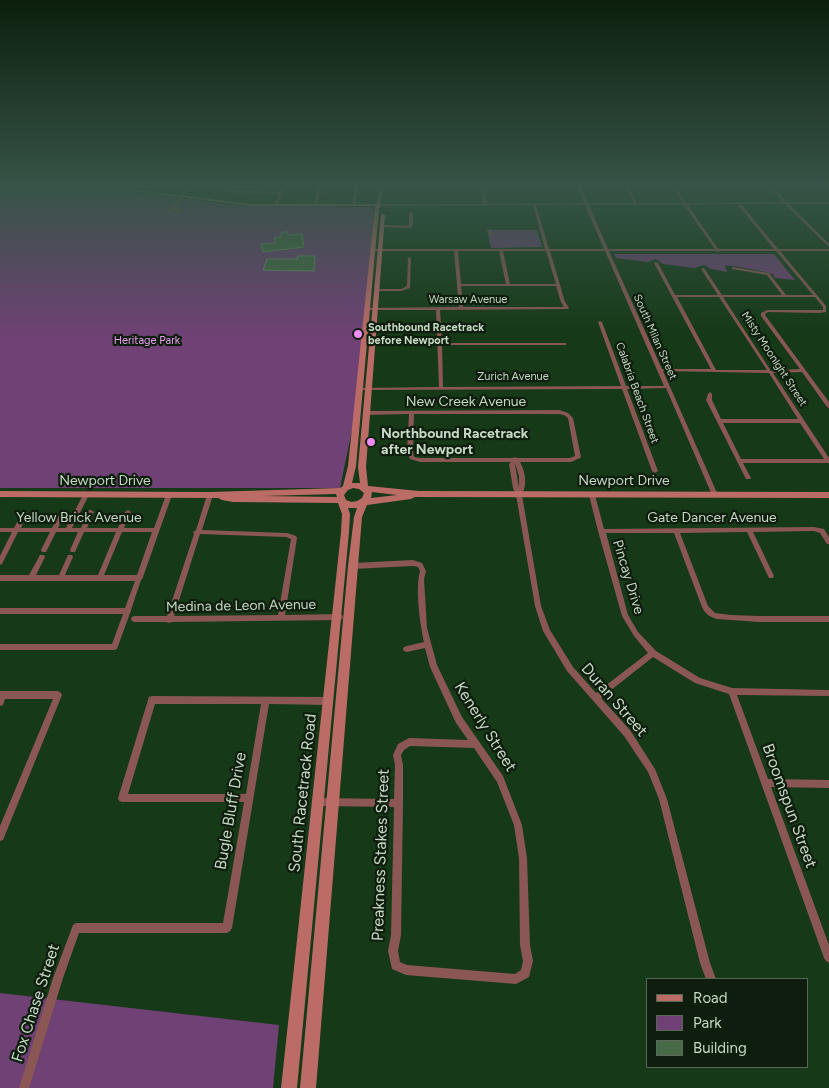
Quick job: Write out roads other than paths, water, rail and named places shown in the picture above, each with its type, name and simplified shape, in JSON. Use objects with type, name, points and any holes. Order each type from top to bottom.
[{"type":"main road","name":"South Racetrack Road","points":[[308,1088],[333,802],[343,617],[346,522],[343,495],[352,466],[378,238]]},
{"type":"main road","name":"South Racetrack Road","points":[[365,488],[362,467],[369,389],[371,309],[376,290],[377,250],[380,238]]},
{"type":"main road","points":[[355,485],[365,488],[368,495],[364,502],[353,506],[343,495],[355,485]]},
{"type":"main road","name":"Newport Drive","points":[[365,488],[419,494],[829,494]]},
{"type":"main road","name":"Newport Drive","points":[[0,494],[210,495],[233,499],[343,495]]},
{"type":"main road","name":"Newport Drive","points":[[364,502],[419,494]]},
{"type":"main road","name":"South Racetrack Road","points":[[289,1088],[329,701],[353,566],[358,517],[364,502]]},
{"type":"street","points":[[458,285],[558,284],[544,238]]},
{"type":"street","name":"South Milan Street","points":[[600,238],[715,495]]},
{"type":"street","points":[[709,238],[718,251]]},
{"type":"street","points":[[767,238],[825,307],[825,311],[763,312],[829,406]]},
{"type":"street","points":[[377,250],[829,250]]},
{"type":"street","points":[[456,250],[461,309]]},
{"type":"street","points":[[501,250],[508,285]]},
{"type":"street","points":[[376,290],[401,290],[409,287],[409,258]]},
{"type":"street","points":[[656,263],[714,370]]},
{"type":"street","points":[[732,268],[768,274],[785,296]]},
{"type":"street","name":"Misty Moonlght Street","points":[[704,269],[828,461],[740,461]]},
{"type":"street","name":"Warsaw Avenue","points":[[371,309],[568,308],[558,284]]},
{"type":"street","points":[[674,296],[815,296]]},
{"type":"street","points":[[438,309],[441,388]]},
{"type":"street","name":"Calabria Beach Street","points":[[600,322],[655,471]]},
{"type":"street","points":[[439,344],[564,344]]},
{"type":"street","points":[[659,370],[769,370],[800,372],[803,370]]},
{"type":"street","name":"Zurich Avenue","points":[[360,389],[667,387]]},
{"type":"street","points":[[710,394],[709,400],[748,478]]},
{"type":"street","name":"New Creek Avenue","points":[[366,413],[566,414],[570,418],[575,445],[579,452],[578,457],[571,460],[515,459]]},
{"type":"street","points":[[412,413],[410,452],[412,458],[420,460],[515,459]]},
{"type":"street","points":[[719,421],[802,421]]},
{"type":"street","name":"Duran Street","points":[[515,459],[512,464],[516,488],[519,495],[542,618],[560,654],[595,698],[636,744],[657,784],[711,978]]},
{"type":"street","points":[[68,530],[86,495]]},
{"type":"street","points":[[0,648],[114,648],[169,495]]},
{"type":"street","points":[[169,620],[196,532],[210,495]]},
{"type":"street","name":"Pincay Drive","points":[[592,495],[625,616],[636,634],[653,653],[690,677],[732,691],[829,693]]},
{"type":"street","points":[[31,578],[63,512]]},
{"type":"street","points":[[73,550],[90,512]]},
{"type":"street","points":[[100,578],[128,512]]},
{"type":"street","points":[[0,562],[26,513]]},
{"type":"street","name":"Yellow Brick Avenue","points":[[0,530],[157,530]]},
{"type":"street","name":"Gate Dancer Avenue","points":[[601,531],[822,531],[829,542]]},
{"type":"street","points":[[676,531],[705,607],[710,613],[718,616],[752,618],[829,619]]},
{"type":"street","points":[[750,531],[771,576]]},
{"type":"street","points":[[196,532],[287,535],[294,538],[281,617]]},
{"type":"street","points":[[61,578],[70,557]]},
{"type":"street","name":"Kenerly Street","points":[[353,566],[420,565],[426,645],[446,694],[475,744],[500,779],[518,826],[523,858],[525,945],[528,961],[525,973],[516,979],[406,970],[396,965]]},
{"type":"street","points":[[0,578],[140,578]]},
{"type":"street","points":[[0,612],[128,611]]},
{"type":"street","name":"Medina de Leon Avenue","points":[[134,619],[343,617]]},
{"type":"street","points":[[407,649],[426,645]]},
{"type":"street","points":[[595,698],[653,653]]},
{"type":"street","name":"Broomspun Street","points":[[732,691],[829,958]]},
{"type":"street","points":[[0,837],[58,695],[1,698]]},
{"type":"street","points":[[249,798],[122,798],[152,700],[329,701]]},
{"type":"street","name":"Bugle Bluff Drive","points":[[76,928],[227,928],[266,700]]},
{"type":"street","name":"Preakness Stakes Street","points":[[396,965],[393,951],[396,935],[399,802],[398,755],[401,747],[409,742],[475,744]]},
{"type":"street","points":[[765,783],[829,784]]},
{"type":"street","points":[[318,802],[399,802]]},
{"type":"street","name":"Fox Chase Street","points":[[24,1088],[58,978],[76,928]]},
{"type":"place","name":"Southbound Racetrack before Newport","points":[[358,334]]},
{"type":"place","name":"Northbound Racetrack after Newport","points":[[371,442]]},
{"type":"park label","name":"Heritage Park","points":[[147,341]]}]
